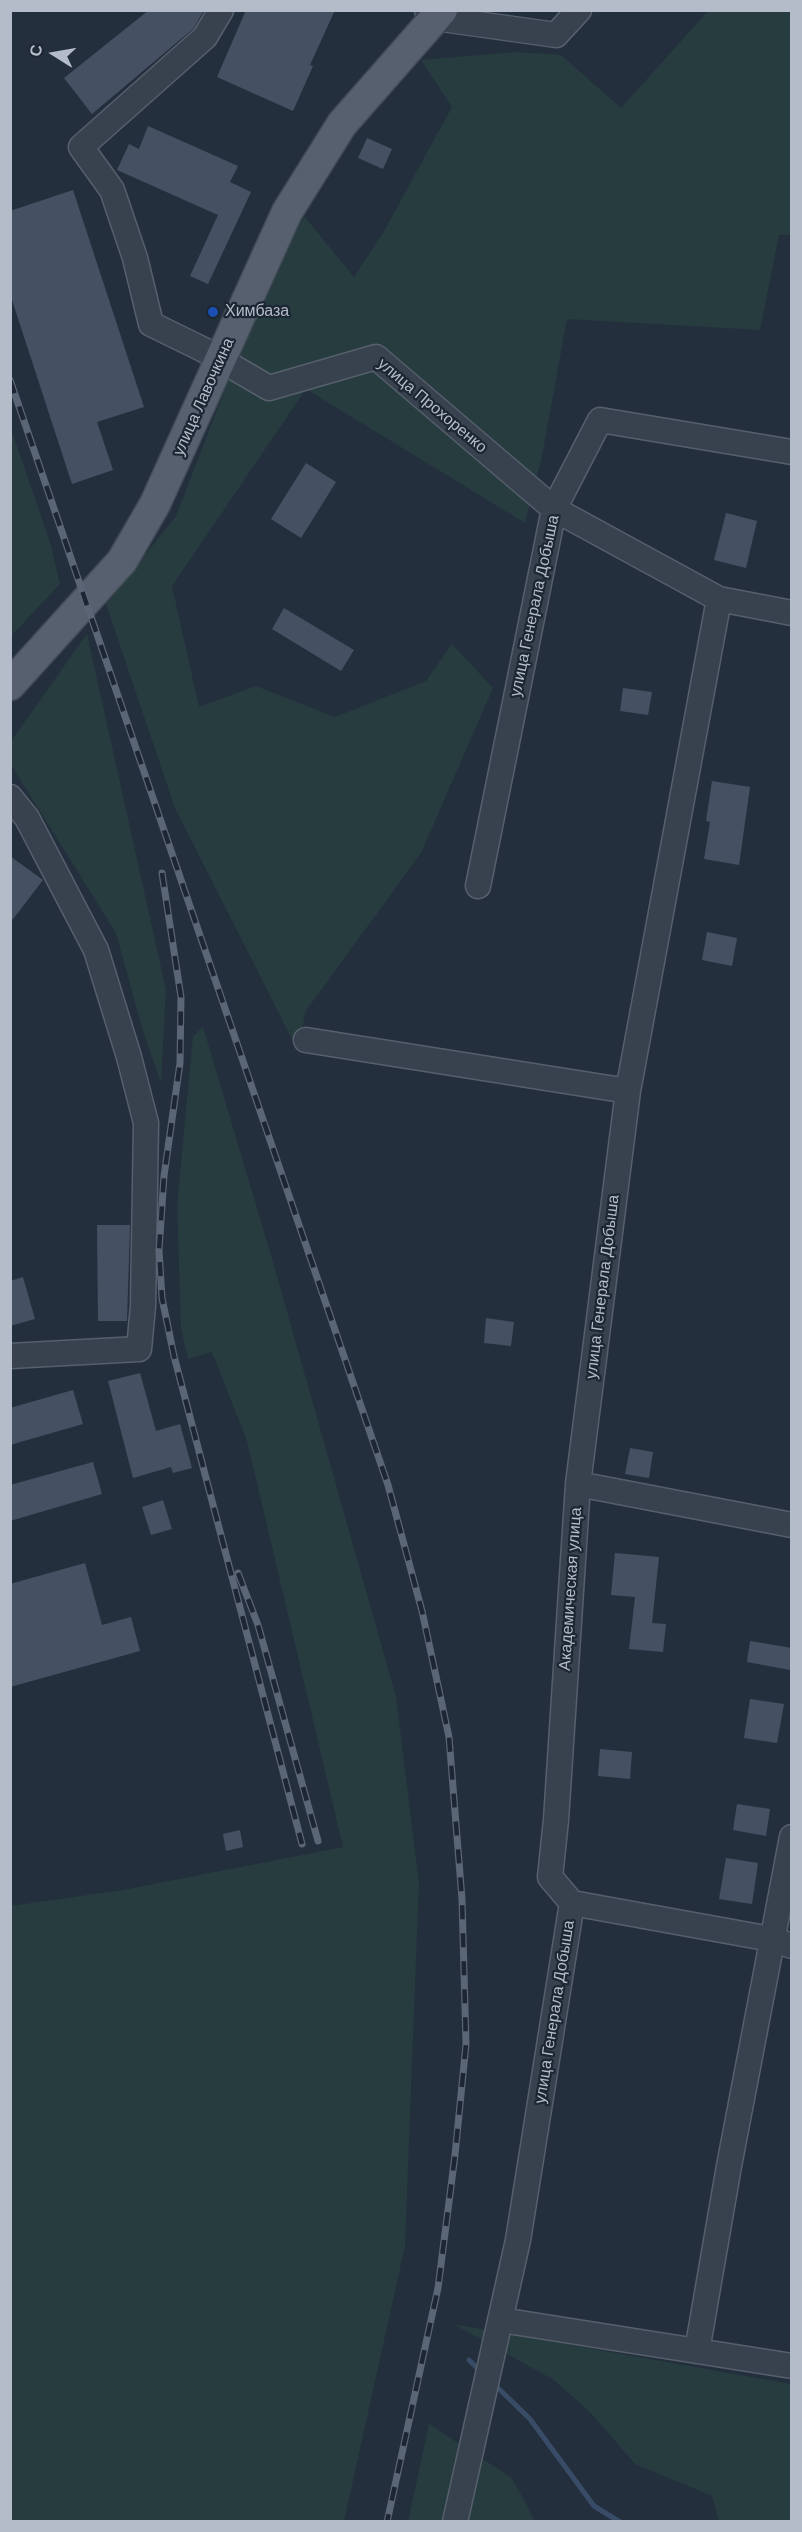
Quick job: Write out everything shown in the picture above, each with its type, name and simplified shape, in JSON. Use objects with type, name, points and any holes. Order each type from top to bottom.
[{"type":"main road","name":"улица Лавочкина","points":[[10,685],[122,561],[155,504],[287,212],[336,134],[435,13]]},
{"type":"street","name":"улица Прохоренко","points":[[221,10],[205,38],[81,147],[112,190],[135,258],[151,324],[204,350],[269,388],[376,357],[554,509],[719,599],[792,614]]},
{"type":"street","points":[[435,13],[556,35],[579,10]]},
{"type":"street","name":"улица Генерала Добыша","points":[[478,886],[554,509],[600,420],[792,452]]},
{"type":"street","name":"улица Генерала Добыша","points":[[578,1484],[628,1091],[719,599]]},
{"type":"street","points":[[10,797],[27,818],[96,950],[129,1057],[146,1124],[143,1306],[139,1348],[10,1356]]},
{"type":"street","points":[[306,1040],[628,1091]]},
{"type":"street","name":"Академическая улица","points":[[572,1903],[550,1876],[556,1820],[578,1484],[792,1524]]},
{"type":"street","points":[[697,2351],[781,1943],[792,1837]]},
{"type":"street","name":"улица Генерала Добыша","points":[[455,2522],[520,2228],[572,1903],[781,1943]]},
{"type":"street","points":[[501,2320],[792,2366]]},
{"type":"green space","points":[[708,11],[791,11],[791,235],[779,235],[760,330],[567,319],[542,456],[525,523],[306,389],[172,586],[199,707],[256,686],[335,717],[426,681],[452,644],[493,688],[421,853],[305,1012],[299,1053],[175,808],[106,604],[176,516],[254,314],[304,216],[354,277],[384,231],[452,107],[421,60],[517,52],[561,55],[621,108]]},
{"type":"green space","points":[[10,426],[50,542],[60,584],[11,636]]},
{"type":"green space","points":[[87,634],[166,990],[161,1083],[142,1028],[116,933],[11,765],[11,741]]},
{"type":"green space","points":[[203,1027],[273,1262],[396,1697],[419,1882],[405,2246],[344,2521],[11,2521],[11,1906],[123,1890],[343,1847],[247,1441],[212,1352],[188,1359],[181,1328],[177,1205],[193,1036]]},
{"type":"green space","points":[[453,2324],[791,2384],[791,2521],[719,2521],[712,2496],[635,2464],[591,2413],[554,2380]]},
{"type":"green space","points":[[429,2424],[512,2478],[535,2521],[408,2522]]},
{"type":"building","points":[[149,10],[204,10],[194,28],[92,114],[64,78]]},
{"type":"building","points":[[246,10],[335,10],[310,65],[313,66],[293,111],[217,77]]},
{"type":"building","points":[[148,126],[238,166],[230,182],[251,192],[208,284],[190,276],[218,215],[117,170],[129,144],[139,149]]},
{"type":"building","points":[[367,138],[392,149],[383,169],[358,158]]},
{"type":"building","points":[[73,190],[144,407],[97,422],[113,470],[72,484],[10,294],[10,211]]},
{"type":"building","points":[[306,463],[336,482],[301,538],[271,519]]},
{"type":"building","points":[[726,513],[757,521],[746,568],[714,560]]},
{"type":"building","points":[[284,608],[354,650],[341,671],[272,629]]},
{"type":"building","points":[[623,688],[652,692],[648,715],[620,711]]},
{"type":"building","points":[[712,781],[750,787],[739,865],[704,859],[710,822],[706,821]]},
{"type":"building","points":[[10,856],[43,880],[10,923]]},
{"type":"building","points":[[707,932],[737,938],[732,966],[702,960]]},
{"type":"building","points":[[97,1225],[130,1225],[127,1321],[98,1321]]},
{"type":"building","points":[[23,1277],[35,1319],[10,1326],[10,1281]]},
{"type":"building","points":[[486,1318],[514,1322],[511,1346],[484,1343]]},
{"type":"building","points":[[140,1373],[156,1431],[180,1424],[192,1468],[173,1473],[171,1467],[133,1478],[108,1381]]},
{"type":"building","points":[[73,1390],[83,1424],[10,1445],[10,1408]]},
{"type":"building","points":[[630,1448],[653,1452],[649,1478],[625,1474]]},
{"type":"building","points":[[93,1462],[102,1494],[10,1521],[10,1485]]},
{"type":"building","points":[[163,1500],[172,1529],[151,1535],[142,1507]]},
{"type":"building","points":[[615,1553],[659,1557],[652,1623],[666,1624],[663,1652],[629,1649],[635,1597],[611,1595]]},
{"type":"building","points":[[85,1563],[102,1625],[131,1617],[140,1651],[10,1687],[10,1584]]},
{"type":"building","points":[[750,1641],[792,1648],[790,1670],[747,1662]]},
{"type":"building","points":[[750,1699],[784,1704],[777,1743],[744,1738]]},
{"type":"building","points":[[600,1749],[632,1752],[630,1779],[598,1776]]},
{"type":"building","points":[[737,1804],[770,1809],[766,1836],[733,1830]]},
{"type":"building","points":[[240,1830],[243,1847],[226,1851],[223,1834]]},
{"type":"building","points":[[726,1858],[758,1863],[752,1904],[719,1899]]},
{"type":"waterway","points":[[469,2360],[481,2372]]},
{"type":"waterway","points":[[492,2382],[530,2419],[594,2506],[620,2522]]},
{"type":"railway","points":[[10,380],[388,1485],[422,1611],[449,1737],[462,1899],[466,2044],[438,2288],[387,2522]]},
{"type":"railway","points":[[162,873],[181,997],[180,1063],[164,1176],[159,1250],[162,1298],[174,1356],[302,1844]]},
{"type":"railway","points":[[238,1573],[258,1625],[318,1841]]},
{"type":"place","name":"Химбаза","points":[[213,312]]}]
